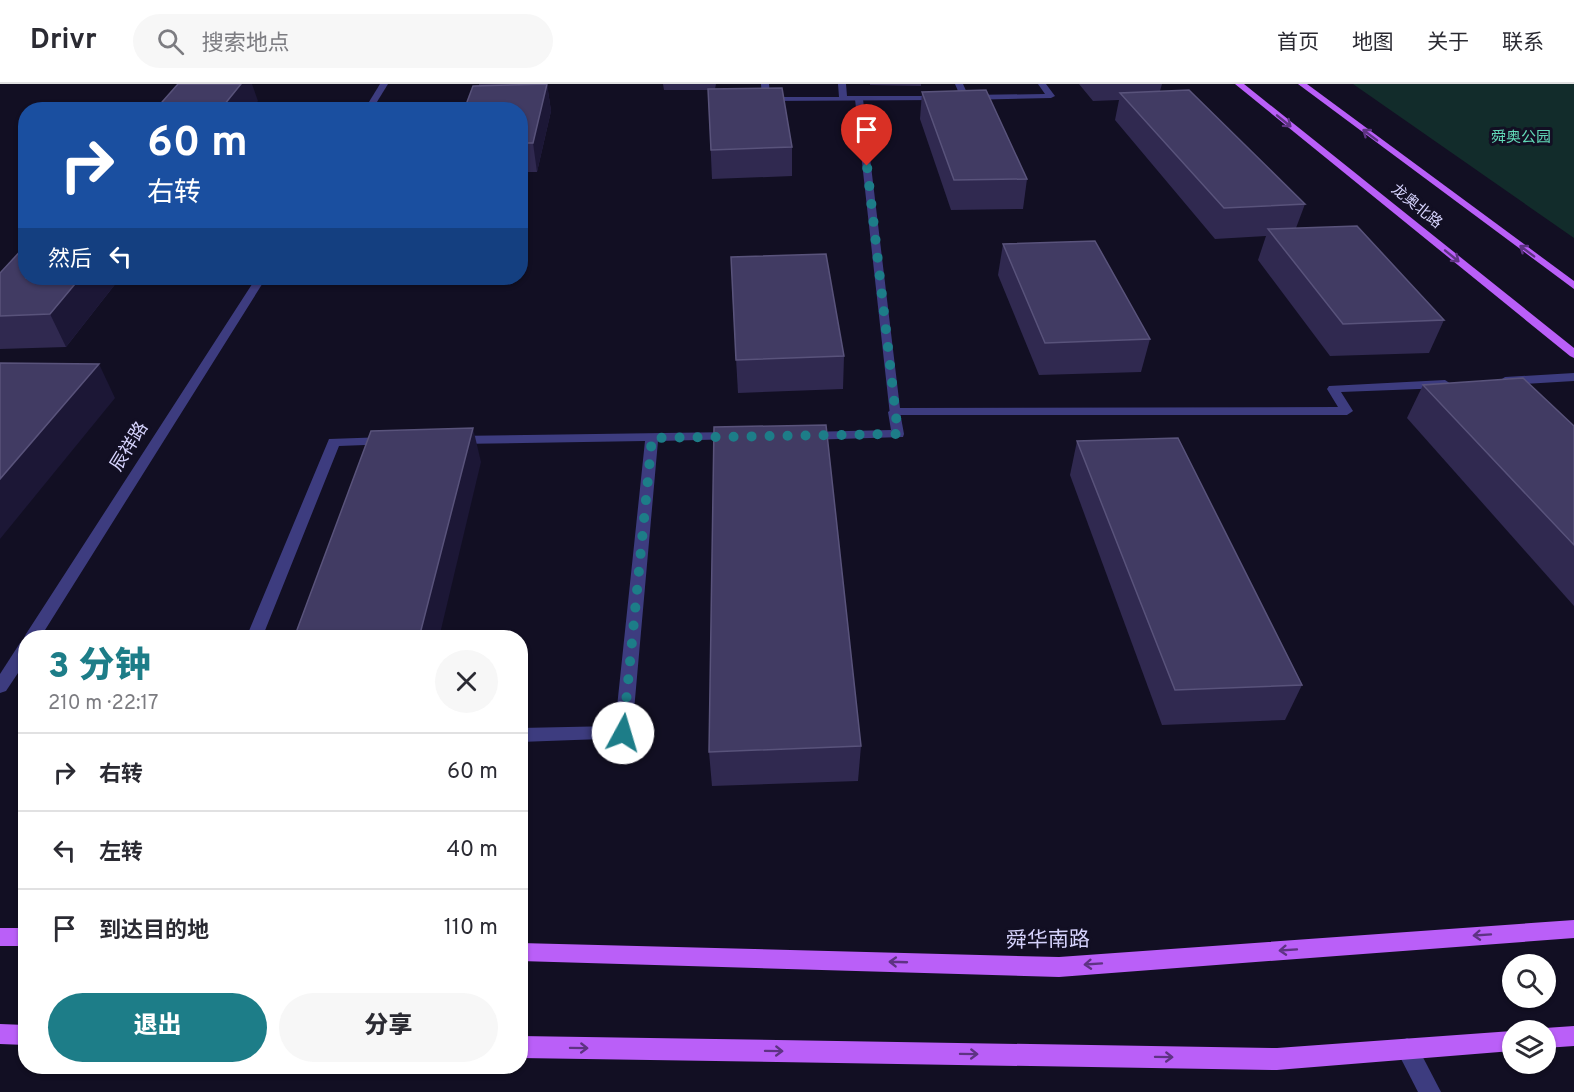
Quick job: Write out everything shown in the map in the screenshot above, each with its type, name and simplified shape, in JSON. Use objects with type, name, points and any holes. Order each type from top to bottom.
[{"type":"main road","name":"龙奥北路","points":[[1239,84],[1574,354]]},
{"type":"main road","name":"龙奥北路","points":[[1302,84],[1574,286]]},
{"type":"main road","name":"舜华南路","points":[[528,951],[1059,967],[1574,929]]},
{"type":"main road","points":[[0,936],[18,937]]},
{"type":"main road","points":[[0,1034],[18,1035]]},
{"type":"main road","points":[[1556,1037],[1574,1036]]},
{"type":"main road","points":[[528,1047],[1277,1059],[1502,1042]]},
{"type":"street","points":[[373,102],[384,84]]},
{"type":"street","points":[[765,84],[766,99],[1051,96],[1042,84]]},
{"type":"street","points":[[842,84],[843,99]]},
{"type":"street","points":[[959,84],[965,98]]},
{"type":"street","points":[[792,436],[898,434],[860,99]]},
{"type":"street","name":"辰祥路","points":[[37,630],[257,285]]},
{"type":"street","points":[[1494,381],[1574,377]]},
{"type":"street","points":[[894,412],[1347,411],[1333,389],[1459,383]]},
{"type":"street","points":[[440,440],[746,436]]},
{"type":"street","points":[[528,735],[623,733],[652,438]]},
{"type":"street","points":[[257,630],[334,442],[405,441]]},
{"type":"street","points":[[0,687],[18,659]]},
{"type":"street","points":[[1407,1049],[1430,1092]]},
{"type":"green space","name":"舜奥公园","points":[[1353,84],[1574,84],[1574,238]]},
{"type":"building","points":[[178,84],[241,84],[226,102],[162,102]]},
{"type":"building","points":[[547,84],[533,143],[528,143],[528,102],[467,102],[473,86]]},
{"type":"building","points":[[782,88],[792,147],[711,150],[708,89]]},
{"type":"building","points":[[986,90],[1027,179],[954,180],[922,92]]},
{"type":"building","points":[[1189,90],[1305,204],[1224,208],[1120,93]]},
{"type":"building","points":[[1357,226],[1444,320],[1343,324],[1268,229]]},
{"type":"building","points":[[1095,241],[1150,339],[1045,343],[1003,244]]},
{"type":"building","points":[[18,254],[18,285],[74,285],[50,314],[0,316],[0,273]]},
{"type":"building","points":[[826,254],[844,356],[736,360],[731,257]]},
{"type":"building","points":[[0,363],[99,364],[0,479]]},
{"type":"building","points":[[1523,378],[1574,426],[1574,545],[1423,385]]},
{"type":"building","points":[[826,425],[861,746],[709,752],[714,427]]},
{"type":"building","points":[[473,428],[421,630],[297,630],[371,431]]},
{"type":"building","points":[[1178,438],[1302,685],[1175,690],[1077,441]]},
{"type":"route","points":[[623,733],[652,438],[898,434],[867,166]]}]
